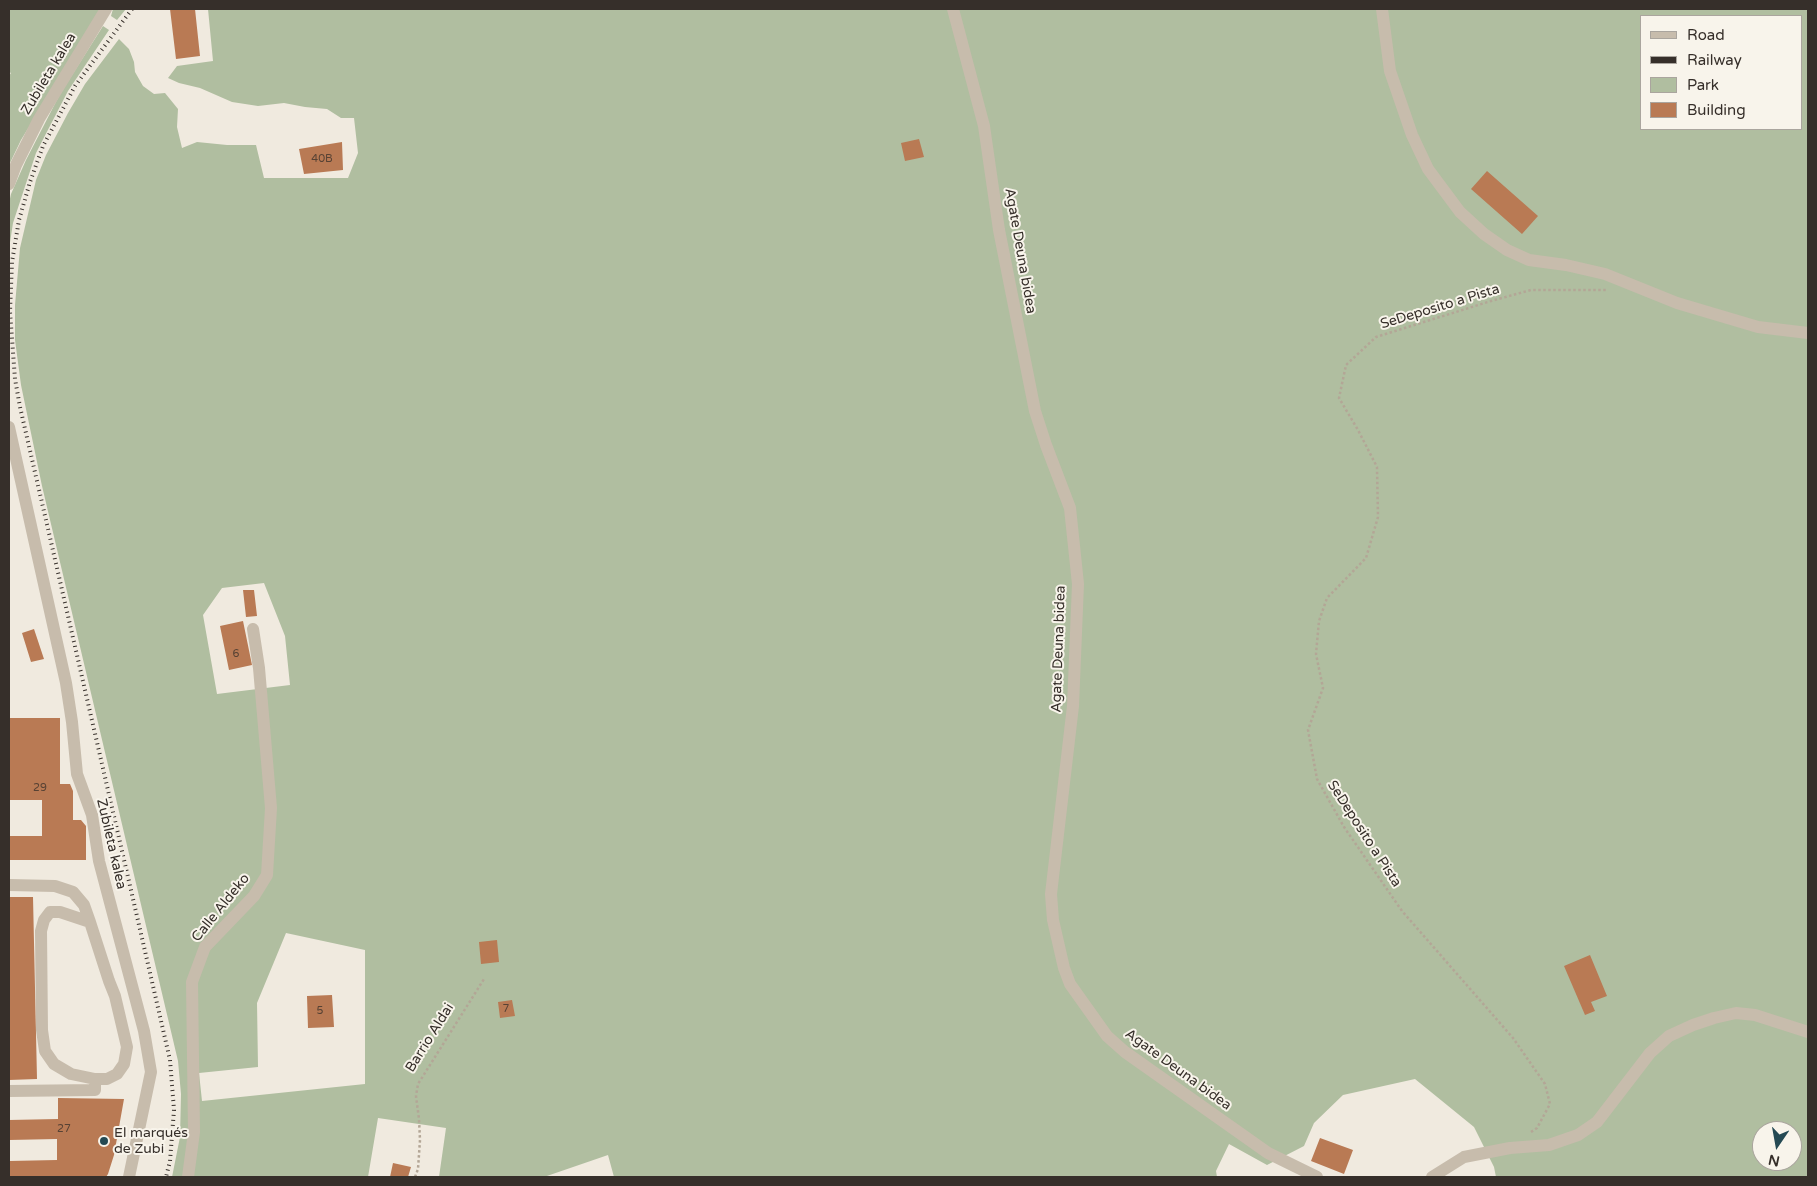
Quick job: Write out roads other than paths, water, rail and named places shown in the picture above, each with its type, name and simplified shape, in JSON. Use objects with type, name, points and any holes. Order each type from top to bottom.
[{"type":"street","name":"Zubileta kalea","points":[[9,184],[16,165],[39,119],[106,9]]},
{"type":"street","name":"Agate Deuna bidea","points":[[953,9],[984,126],[999,230],[1035,411],[1070,508],[1078,584],[1073,706],[1050,894],[1053,920],[1064,968],[1070,984],[1107,1036],[1125,1052],[1268,1153],[1317,1177]]},
{"type":"street","points":[[1382,9],[1390,71],[1412,135],[1428,169],[1460,212],[1484,234],[1507,250],[1529,260],[1566,265],[1605,274],[1677,303],[1758,326],[1808,333]]},
{"type":"street","name":"Zubileta kalea","points":[[9,427],[66,683],[77,774],[92,815],[99,861],[144,1031],[151,1072],[129,1177]]},
{"type":"street","name":"Calle Aldeko","points":[[188,1177],[194,1132],[192,982],[205,947],[254,896],[267,875],[271,808],[259,668],[253,630]]},
{"type":"street","points":[[9,885],[55,886],[73,892],[84,905],[90,922],[115,996],[126,1048],[124,1064],[117,1074],[107,1079],[95,1079],[71,1074],[54,1064],[45,1051],[42,1030],[41,931],[44,920],[50,912],[60,912],[90,922]]},
{"type":"street","points":[[115,996],[133,990]]},
{"type":"street","points":[[1432,1177],[1464,1157],[1510,1148],[1549,1145],[1578,1135],[1597,1122],[1650,1053],[1669,1036],[1714,1018],[1736,1013],[1755,1015],[1808,1032]]},
{"type":"street","points":[[9,1091],[95,1090],[95,1079]]},
{"type":"railway","points":[[132,9],[75,86],[43,146],[19,220],[12,262],[10,312],[15,379],[20,407],[170,1060],[174,1110],[170,1161],[166,1177]]},
{"type":"place","name":"El marqués de Zubi","points":[[104,1141]]}]
